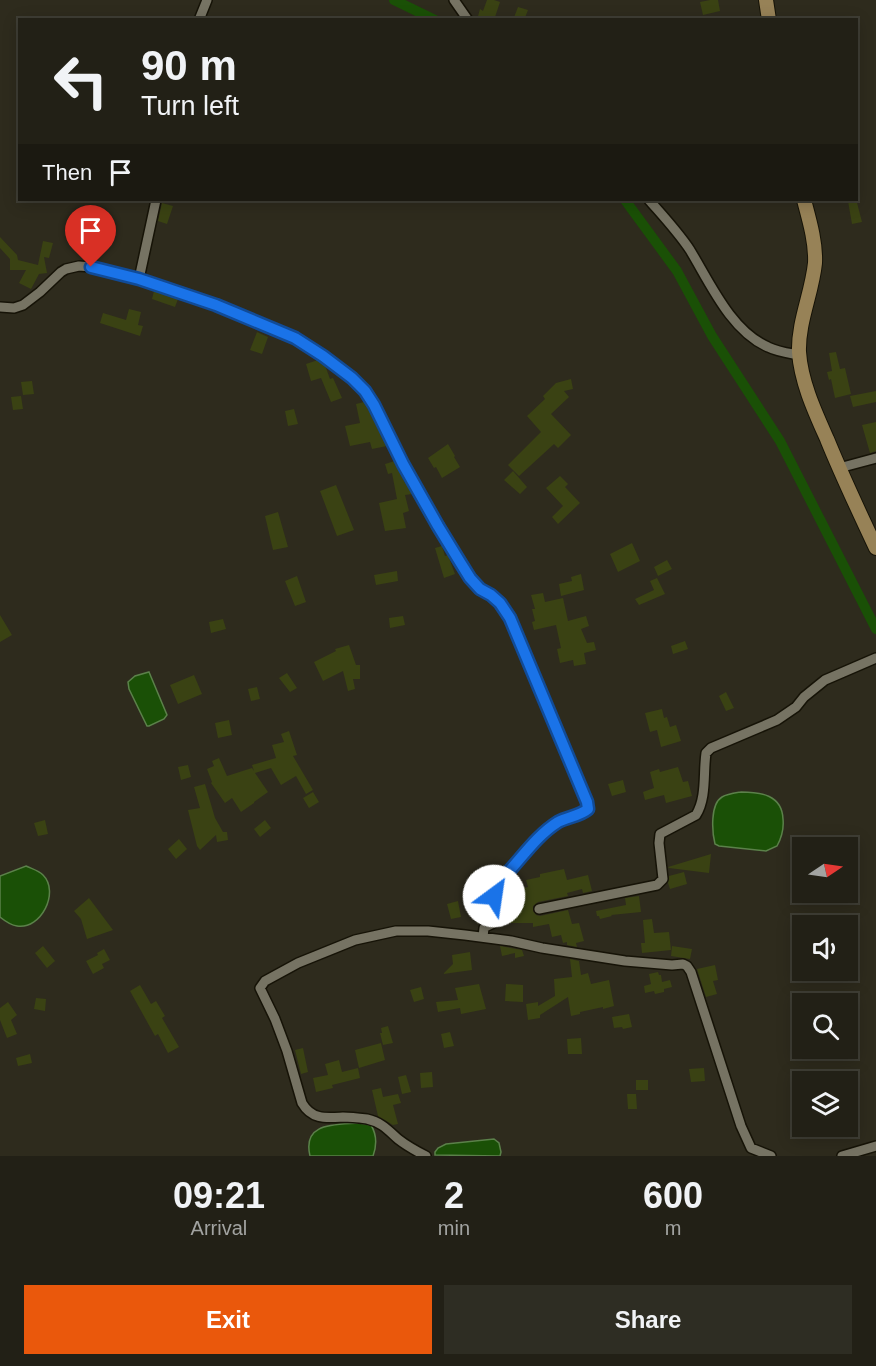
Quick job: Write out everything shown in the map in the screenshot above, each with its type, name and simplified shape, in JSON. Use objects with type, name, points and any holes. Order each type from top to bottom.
[{"type":"main road","points":[[766,0],[769,18]]},
{"type":"main road","points":[[804,201],[815,261],[799,340],[799,355],[807,390],[839,468],[876,548]]},
{"type":"street","points":[[200,18],[207,0]]},
{"type":"street","points":[[454,0],[467,18]]},
{"type":"street","points":[[139,279],[156,201]]},
{"type":"street","points":[[650,201],[677,232],[724,308],[749,336],[783,353],[799,355]]},
{"type":"street","points":[[0,308],[14,308],[23,305],[66,269],[80,266],[91,267],[139,279],[216,305],[295,338],[323,356],[365,391],[403,464],[465,570],[480,589],[500,603],[510,618],[584,794],[588,809],[549,828],[535,840],[504,877],[495,891],[497,920],[495,923],[486,925],[483,937]]},
{"type":"street","points":[[839,468],[876,458]]},
{"type":"street","points":[[539,909],[657,885],[663,879],[660,834],[698,812],[702,803],[706,753],[711,748],[777,720],[796,707],[804,697],[825,680],[872,660]]},
{"type":"street","points":[[426,1156],[411,1148],[386,1127],[376,1122],[347,1117],[325,1118],[314,1116],[306,1110],[275,1019],[260,988],[265,981],[298,963],[355,940],[396,932],[428,932],[483,937],[625,962],[683,964],[692,972],[741,1126],[751,1148],[771,1156]]},
{"type":"street","points":[[842,1156],[876,1146]]},
{"type":"shaded area","points":[[149,672],[167,715],[164,719],[147,726],[129,689],[128,682],[135,676]]},
{"type":"shaded area","points":[[741,792],[769,796],[779,805],[782,811],[783,826],[777,846],[766,851],[715,844],[713,826],[715,806],[722,797]]},
{"type":"shaded area","points":[[26,866],[43,875],[48,882],[49,900],[34,922],[26,926],[17,926],[0,917],[0,876]]},
{"type":"shaded area","points":[[359,1123],[371,1125],[373,1129],[376,1140],[373,1156],[310,1156],[309,1145],[316,1131],[331,1125]]},
{"type":"shaded area","points":[[494,1139],[499,1143],[500,1156],[435,1155],[438,1148],[446,1144]]},
{"type":"building","points":[[487,0],[500,2],[495,18],[478,18],[480,9],[483,11]]},
{"type":"building","points":[[718,0],[720,11],[703,15],[700,2]]},
{"type":"building","points":[[518,7],[528,10],[525,18],[514,18]]},
{"type":"building","points":[[848,201],[857,201],[862,222],[852,224]]},
{"type":"building","points":[[162,203],[173,206],[167,224],[158,221]]},
{"type":"building","points":[[0,237],[17,255],[18,260],[38,265],[43,241],[53,243],[49,258],[44,257],[47,273],[39,274],[31,289],[19,283],[26,270],[10,270],[10,259],[0,248]]},
{"type":"building","points":[[154,291],[178,299],[175,307],[152,299]]},
{"type":"building","points":[[129,309],[141,312],[138,325],[143,326],[140,336],[100,323],[103,313],[126,320]]},
{"type":"building","points":[[257,332],[268,337],[262,354],[250,350]]},
{"type":"building","points":[[836,352],[840,369],[845,368],[851,394],[835,398],[827,372],[832,371],[829,353]]},
{"type":"building","points":[[318,360],[325,365],[330,379],[333,378],[342,398],[331,402],[321,378],[311,381],[306,364]]},
{"type":"building","points":[[571,379],[573,389],[564,391],[569,397],[551,414],[571,435],[558,448],[554,444],[519,476],[508,465],[541,432],[527,416],[545,399],[543,396],[556,383]]},
{"type":"building","points":[[32,381],[34,394],[23,395],[21,382]]},
{"type":"building","points":[[876,391],[876,402],[853,407],[850,396]]},
{"type":"building","points":[[21,396],[23,409],[13,410],[11,397]]},
{"type":"building","points":[[364,402],[387,446],[372,449],[370,442],[350,446],[345,426],[360,423],[356,404]]},
{"type":"building","points":[[294,409],[298,424],[288,426],[285,411]]},
{"type":"building","points":[[876,422],[876,451],[870,453],[862,425]]},
{"type":"building","points":[[448,444],[460,467],[442,478],[428,458]]},
{"type":"building","points":[[395,461],[412,494],[405,495],[409,511],[403,513],[406,528],[385,531],[379,503],[397,499],[392,473],[388,474],[385,464]]},
{"type":"building","points":[[513,471],[527,487],[520,494],[504,480]]},
{"type":"building","points":[[560,476],[568,484],[565,487],[580,503],[558,524],[552,517],[563,506],[546,488]]},
{"type":"building","points":[[336,485],[354,530],[337,536],[320,491]]},
{"type":"building","points":[[278,512],[288,547],[273,550],[265,516]]},
{"type":"building","points":[[632,543],[640,561],[618,572],[610,554]]},
{"type":"building","points":[[442,546],[455,574],[444,578],[435,548]]},
{"type":"building","points":[[667,560],[672,569],[658,576],[654,567]]},
{"type":"building","points":[[397,571],[398,581],[376,585],[374,575]]},
{"type":"building","points":[[581,574],[584,590],[561,596],[559,584],[572,581],[571,577]]},
{"type":"building","points":[[297,576],[306,602],[295,606],[285,581]]},
{"type":"building","points":[[657,578],[665,594],[639,605],[635,599],[654,590],[650,581]]},
{"type":"building","points":[[543,593],[545,602],[563,598],[568,621],[586,616],[589,626],[581,629],[587,643],[594,642],[596,650],[584,653],[586,664],[574,666],[573,660],[560,663],[557,649],[561,648],[556,625],[534,630],[532,622],[535,621],[532,609],[535,609],[531,595]]},
{"type":"building","points":[[0,615],[12,635],[0,642]]},
{"type":"building","points":[[403,616],[405,625],[390,628],[389,618]]},
{"type":"building","points":[[223,619],[226,629],[211,633],[209,622]]},
{"type":"building","points":[[685,641],[688,649],[673,654],[671,646]]},
{"type":"building","points":[[349,645],[356,665],[360,665],[360,679],[353,679],[355,689],[348,691],[343,671],[323,681],[314,662],[336,651],[335,649]]},
{"type":"building","points":[[287,673],[297,688],[290,692],[279,678]]},
{"type":"building","points":[[194,675],[202,694],[178,704],[170,685]]},
{"type":"building","points":[[257,687],[260,699],[251,701],[248,689]]},
{"type":"building","points":[[726,692],[734,708],[726,711],[719,696]]},
{"type":"building","points":[[662,709],[664,718],[667,717],[670,727],[676,725],[681,741],[661,747],[657,730],[650,732],[645,713]]},
{"type":"building","points":[[229,720],[232,735],[218,738],[215,723]]},
{"type":"building","points":[[289,731],[297,755],[293,756],[313,790],[306,794],[296,776],[281,785],[271,768],[255,773],[268,792],[254,803],[241,812],[232,798],[225,803],[211,783],[207,769],[214,766],[212,761],[219,758],[227,776],[252,768],[254,771],[252,765],[276,758],[272,745],[284,742],[281,734]]},
{"type":"building","points":[[188,765],[191,777],[181,780],[178,767]]},
{"type":"building","points":[[678,767],[683,782],[688,781],[692,796],[666,803],[664,795],[645,800],[643,792],[654,788],[650,772]]},
{"type":"building","points":[[623,780],[626,792],[612,796],[608,784]]},
{"type":"building","points":[[205,784],[215,818],[223,832],[227,832],[228,840],[217,842],[216,835],[200,850],[188,810],[200,808],[194,787]]},
{"type":"building","points":[[313,792],[319,802],[309,808],[303,798]]},
{"type":"building","points":[[45,820],[48,834],[38,836],[34,823]]},
{"type":"building","points":[[265,820],[271,828],[260,837],[254,829]]},
{"type":"building","points":[[179,839],[187,849],[176,859],[168,849]]},
{"type":"building","points":[[711,854],[709,873],[668,867]]},
{"type":"building","points":[[564,869],[567,880],[588,875],[592,891],[583,893],[582,889],[567,893],[568,896],[538,902],[533,906],[533,911],[540,916],[568,910],[572,924],[579,923],[584,941],[576,943],[577,947],[567,945],[567,942],[563,943],[561,935],[552,937],[549,924],[533,927],[533,923],[503,923],[503,891],[528,887],[526,880],[540,877],[540,874]]},
{"type":"building","points":[[684,872],[687,884],[670,889],[669,876]]},
{"type":"building","points":[[489,884],[490,917],[477,923],[475,905],[481,904],[478,887]]},
{"type":"building","points":[[639,896],[641,912],[611,915],[600,919],[597,916],[596,911],[626,905],[625,898]]},
{"type":"building","points":[[89,898],[113,930],[87,939],[81,919],[74,911]]},
{"type":"building","points":[[458,901],[461,917],[451,919],[447,904]]},
{"type":"building","points":[[652,919],[654,933],[669,932],[671,950],[642,953],[641,943],[645,943],[643,920]]},
{"type":"building","points":[[43,946],[55,961],[47,968],[35,953]]},
{"type":"building","points":[[500,946],[522,950],[524,956],[515,958],[515,953],[502,956]]},
{"type":"building","points":[[672,946],[692,949],[690,959],[671,956]]},
{"type":"building","points":[[104,949],[110,960],[102,964],[104,968],[93,974],[86,961]]},
{"type":"building","points":[[470,952],[472,970],[443,974],[453,964],[452,955]]},
{"type":"building","points":[[570,959],[579,961],[581,975],[588,973],[591,984],[609,980],[614,1006],[580,1012],[580,1014],[571,1016],[568,997],[540,1015],[540,1018],[528,1020],[526,1004],[538,1002],[538,1006],[555,996],[554,979],[572,977]]},
{"type":"building","points":[[715,965],[718,980],[713,981],[717,994],[706,997],[697,969]]},
{"type":"building","points":[[658,972],[662,982],[670,980],[672,987],[655,994],[654,991],[645,993],[644,986],[651,984],[649,974]]},
{"type":"building","points":[[479,984],[486,1009],[461,1014],[460,1008],[438,1012],[436,1002],[458,1000],[455,988]]},
{"type":"building","points":[[506,984],[523,985],[523,1002],[505,1001]]},
{"type":"building","points":[[140,985],[151,1004],[156,1001],[165,1016],[162,1018],[179,1047],[168,1053],[158,1034],[155,1036],[130,991]]},
{"type":"building","points":[[421,987],[424,999],[414,1002],[410,990]]},
{"type":"building","points":[[36,998],[46,999],[45,1011],[34,1009]]},
{"type":"building","points":[[8,1002],[17,1015],[11,1020],[17,1034],[7,1038],[0,1020],[0,1008]]},
{"type":"building","points":[[629,1014],[632,1027],[614,1028],[612,1017]]},
{"type":"building","points":[[388,1026],[393,1043],[383,1045],[381,1028]]},
{"type":"building","points":[[450,1032],[454,1046],[444,1048],[441,1034]]},
{"type":"building","points":[[581,1038],[582,1054],[568,1054],[567,1039]]},
{"type":"building","points":[[381,1043],[385,1060],[359,1068],[355,1050]]},
{"type":"building","points":[[303,1048],[308,1072],[301,1074],[295,1050]]},
{"type":"building","points":[[30,1054],[32,1063],[18,1066],[16,1058]]},
{"type":"building","points":[[339,1060],[342,1072],[358,1068],[360,1078],[332,1085],[333,1088],[316,1092],[313,1078],[328,1075],[325,1064]]},
{"type":"building","points":[[704,1068],[705,1081],[691,1082],[689,1069]]},
{"type":"building","points":[[432,1072],[433,1087],[421,1088],[420,1073]]},
{"type":"building","points":[[406,1075],[411,1092],[402,1094],[398,1077]]},
{"type":"building","points":[[636,1080],[648,1080],[648,1090],[636,1090]]},
{"type":"building","points":[[381,1088],[383,1097],[398,1094],[401,1103],[393,1105],[398,1124],[393,1125],[378,1116],[372,1090]]},
{"type":"building","points":[[627,1094],[636,1094],[637,1109],[628,1109]]},
{"type":"waterway","points":[[394,0],[431,18]]},
{"type":"waterway","points":[[626,201],[677,271],[712,336],[780,441],[876,629]]},
{"type":"route","points":[[91,267],[139,279],[216,305],[295,338],[352,378],[365,391],[374,405],[403,464],[470,578],[480,589],[500,603],[510,618],[587,802],[588,809],[583,813],[560,821],[535,840],[497,886],[494,896]]}]
